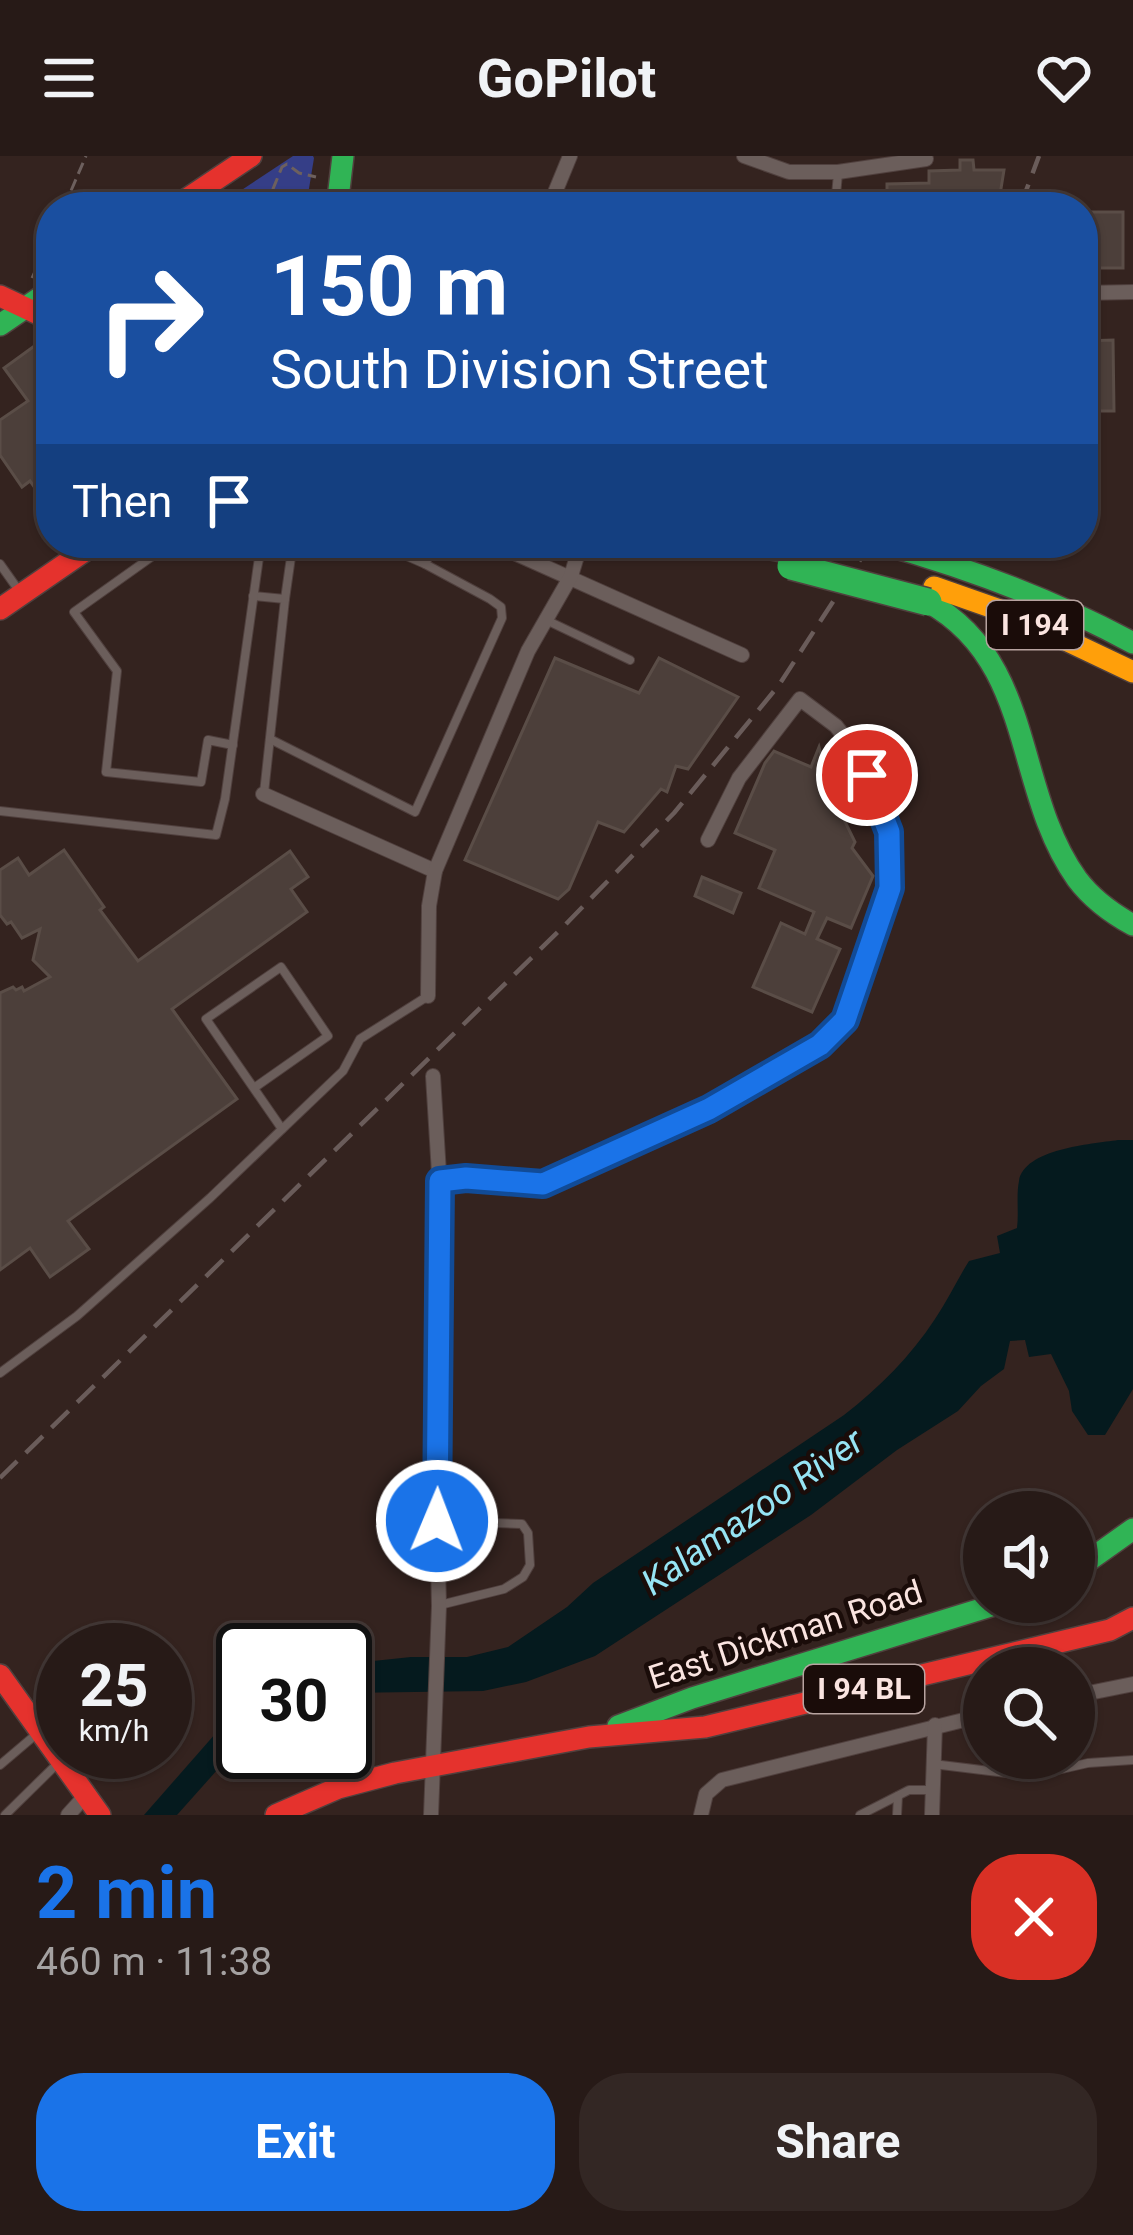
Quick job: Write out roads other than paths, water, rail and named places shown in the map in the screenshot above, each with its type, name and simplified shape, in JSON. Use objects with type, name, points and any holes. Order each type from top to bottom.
[{"type":"main road","points":[[197,192],[251,156]]},
{"type":"main road","points":[[339,192],[343,156]]},
{"type":"main road","points":[[0,325],[27,294]]},
{"type":"main road","points":[[11,602],[74,558]]},
{"type":"main road","name":"I 194","points":[[788,558],[937,584],[1022,589],[1133,643]]},
{"type":"main road","name":"I 194","points":[[900,558],[937,584],[1133,671]]},
{"type":"main road","points":[[937,584],[954,618],[976,637],[994,665],[1056,846],[1074,878],[1100,905],[1133,925]]},
{"type":"main road","points":[[1095,1556],[1133,1529]]},
{"type":"main road","name":"East Dickman Road","points":[[590,1737],[692,1698],[963,1615]]},
{"type":"main road","name":"East Dickman Road","points":[[276,1815],[338,1788],[590,1737],[705,1726],[1110,1630],[1133,1618]]},
{"type":"main road","points":[[0,1675],[36,1724]]},
{"type":"main road","points":[[71,1779],[85,1808]]},
{"type":"street","points":[[555,192],[571,156]]},
{"type":"street","points":[[744,156],[789,172],[838,172],[926,159]]},
{"type":"street","points":[[1098,293],[1133,292]]},
{"type":"street","points":[[528,558],[742,655]]},
{"type":"street","points":[[428,996],[429,906],[435,871],[501,712],[576,558]]},
{"type":"street","points":[[440,1181],[466,1178],[543,1184],[709,1109],[820,1045],[845,1020],[890,888],[889,832],[856,752],[836,726],[800,699],[739,778],[707,840]]},
{"type":"street","points":[[263,794],[435,871]]},
{"type":"street","points":[[431,1815],[439,1606],[440,1181],[433,1076]]},
{"type":"street","points":[[1095,1692],[1133,1684]]},
{"type":"street","points":[[701,1815],[710,1789],[729,1778],[963,1719]]},
{"type":"street","points":[[932,1815],[935,1725]]},
{"type":"lane","points":[[837,192],[838,172]]},
{"type":"lane","points":[[150,558],[74,612],[117,671],[106,772],[201,782],[208,740],[233,745]]},
{"type":"lane","points":[[0,811],[216,835],[258,558]]},
{"type":"lane","points":[[263,794],[291,558]]},
{"type":"lane","points":[[270,740],[415,812],[502,618],[501,607],[490,599],[411,558]]},
{"type":"lane","points":[[425,564],[428,558]]},
{"type":"lane","points":[[0,564],[11,602]]},
{"type":"lane","points":[[253,596],[285,598]]},
{"type":"lane","points":[[544,620],[630,660]]},
{"type":"lane","points":[[254,1088],[328,1036],[280,967],[206,1019],[282,1129]]},
{"type":"lane","points":[[0,1373],[77,1316],[210,1198],[343,1071],[360,1039],[428,996]]},
{"type":"lane","points":[[437,1521],[522,1524],[528,1532],[530,1565],[523,1577],[504,1588],[439,1606]]},
{"type":"lane","points":[[0,1766],[36,1734]]},
{"type":"lane","points":[[933,1764],[1031,1776],[1088,1763],[1133,1760]]},
{"type":"lane","points":[[10,1813],[43,1779]]},
{"type":"lane","points":[[860,1815],[909,1790],[932,1790]]},
{"type":"lane","points":[[897,1815],[898,1796]]},
{"type":"water","name":"Kalamazoo River","points":[[1133,1140],[1133,1389],[1105,1435],[1088,1435],[1072,1411],[1069,1391],[1051,1354],[1029,1357],[1025,1340],[1010,1341],[1004,1369],[958,1411],[811,1515],[595,1656],[526,1682],[483,1691],[372,1693],[372,1661],[467,1657],[508,1647],[593,1583],[844,1415],[915,1346],[969,1261],[1000,1253],[997,1236],[1017,1228],[1018,1186],[1024,1170],[1045,1155],[1076,1146]]},
{"type":"water","points":[[216,1733],[216,1771],[177,1815],[144,1815],[176,1779],[192,1779],[192,1760]]},
{"type":"railway","points":[[1026,192],[1039,156]]},
{"type":"railway","points":[[0,1478],[674,813],[779,685],[861,558]]}]
